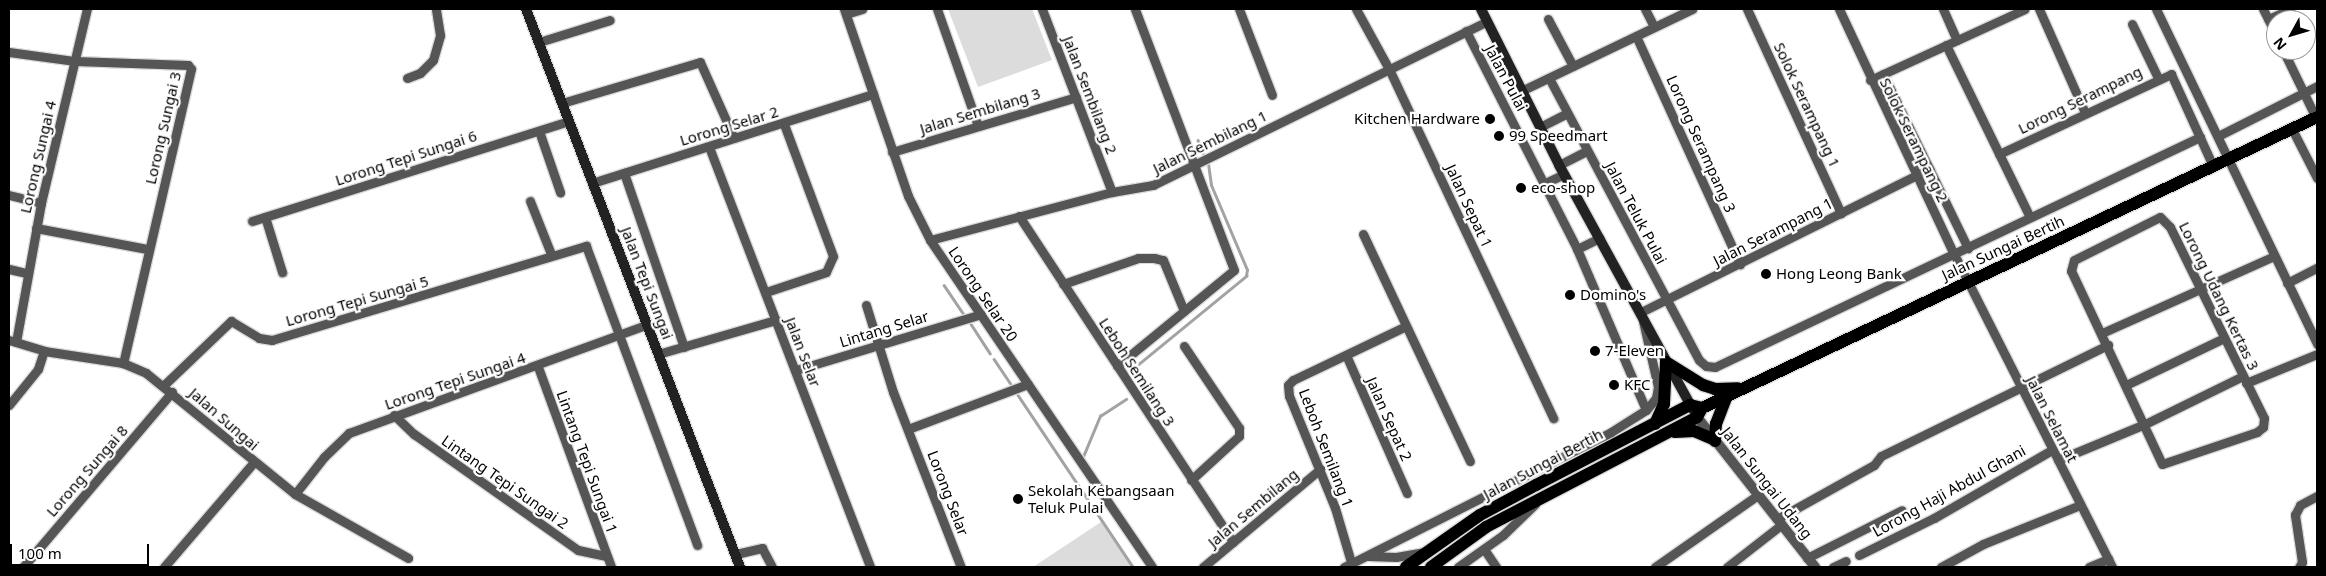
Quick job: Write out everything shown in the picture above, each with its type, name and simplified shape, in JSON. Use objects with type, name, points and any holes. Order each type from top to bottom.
[{"type":"main road","name":"Jalan Tepi Sungai","points":[[526,9],[740,567]]},
{"type":"main road","points":[[1481,9],[1562,169],[1641,312],[1666,362],[1697,410]]},
{"type":"main road","name":"Jalan Sungai Bertih","points":[[1406,567],[1426,551],[1480,515],[1654,424],[1697,410],[1745,388],[2317,117]]},
{"type":"main road","points":[[1666,362],[1702,385],[1715,389],[1745,388]]},
{"type":"main road","points":[[1654,424],[1664,404],[1666,362]]},
{"type":"main road","points":[[1662,435],[1694,431],[1714,440],[1716,424],[1727,396]]},
{"type":"main road","name":"Jalan Sungai Bertih","points":[[1430,567],[1486,527],[1662,435],[1697,410]]},
{"type":"street","name":"Lorong Sungai 4","points":[[13,341],[41,203],[87,9]]},
{"type":"street","points":[[407,78],[420,73],[433,60],[440,34],[436,9]]},
{"type":"street","points":[[845,11],[862,9]]},
{"type":"street","points":[[938,9],[978,126]]},
{"type":"street","name":"Jalan Sembilang 2","points":[[1042,9],[1112,192]]},
{"type":"street","points":[[1117,366],[1234,270],[1134,9]]},
{"type":"street","points":[[1239,9],[1272,95]]},
{"type":"street","name":"Jalan Sepat 1","points":[[1356,9],[1390,69],[1553,418]]},
{"type":"street","points":[[1645,9],[1654,27]]},
{"type":"street","points":[[1521,91],[1692,9]]},
{"type":"street","name":"Solok Serampang 1","points":[[1747,9],[1841,213]]},
{"type":"street","name":"Solok Serampang 2","points":[[1838,9],[1870,80],[1968,282]]},
{"type":"street","points":[[1943,9],[1957,40]]},
{"type":"street","points":[[1870,80],[2025,9]]},
{"type":"street","points":[[2039,9],[2085,113]]},
{"type":"street","points":[[2156,9],[2287,283],[2314,333],[2317,344]]},
{"type":"street","name":"Lorong Selar 20","points":[[845,11],[908,196],[930,240],[1152,567]]},
{"type":"street","points":[[1548,19],[1573,66]]},
{"type":"street","points":[[539,42],[610,20]]},
{"type":"street","name":"Jalan Sembilang 1","points":[[930,240],[1112,192],[1153,184],[1194,166],[1486,22]]},
{"type":"street","points":[[2132,24],[2158,78]]},
{"type":"street","name":"Jalan Pulai","points":[[1466,31],[1545,183],[1577,250],[1646,410]]},
{"type":"street","name":"Lorong Serampang 3","points":[[1636,36],[1740,264]]},
{"type":"street","points":[[1946,45],[2030,217]]},
{"type":"street","points":[[9,52],[75,61]]},
{"type":"street","points":[[2288,60],[2317,117]]},
{"type":"street","name":"Lorong Sungai 3","points":[[75,61],[188,65],[191,69],[147,249],[123,363]]},
{"type":"street","points":[[562,103],[700,62],[734,138]]},
{"type":"street","points":[[1883,74],[1968,248]]},
{"type":"street","name":"Lorong Serampang","points":[[1999,154],[2158,78],[2173,76],[2200,137]]},
{"type":"street","name":"Jalan Teluk Pulai","points":[[1549,78],[1586,151],[1699,360]]},
{"type":"street","points":[[2218,136],[2317,86]]},
{"type":"street","name":"Lorong Selar 2","points":[[592,183],[784,124],[873,94]]},
{"type":"street","name":"Jalan Sembilang 3","points":[[892,152],[1076,97]]},
{"type":"street","points":[[1540,127],[1567,113]]},
{"type":"street","name":"Lorong Tepi Sungai 6","points":[[252,221],[569,122]]},
{"type":"street","points":[[766,292],[826,272],[833,256],[784,124]]},
{"type":"street","points":[[2292,129],[2317,178]]},
{"type":"street","points":[[539,131],[560,192]]},
{"type":"street","points":[[2200,137],[2213,166]]},
{"type":"street","name":"Jalan Sungai Bertih","points":[[1699,360],[1706,366],[1715,367],[2200,137]]},
{"type":"street","name":"Jalan Selar","points":[[709,147],[870,567]]},
{"type":"street","points":[[1545,183],[1586,151]]},
{"type":"street","name":"Jalan Serampang 1","points":[[1641,312],[1929,169]]},
{"type":"street","points":[[624,173],[684,347]]},
{"type":"street","points":[[9,196],[41,203]]},
{"type":"street","points":[[530,201],[551,254]]},
{"type":"street","name":"Leboh Semilang 3","points":[[1019,216],[1233,542]]},
{"type":"street","points":[[265,217],[282,272]]},
{"type":"street","name":"Lorong Udang Kertas 3","points":[[2102,333],[2071,271],[2074,260],[2160,217],[2166,222],[2264,418],[2263,427],[2257,432],[2162,464],[2144,424]]},
{"type":"street","points":[[36,228],[147,249]]},
{"type":"street","points":[[1363,234],[1470,461]]},
{"type":"street","points":[[1577,250],[1600,238]]},
{"type":"street","name":"Lorong Tepi Sungai 5","points":[[164,386],[231,321],[259,338],[272,340],[458,286],[581,245],[588,248],[618,336]]},
{"type":"street","points":[[2144,424],[2102,333],[2274,256]]},
{"type":"street","points":[[1063,284],[1138,258],[1154,258],[1163,260],[1184,310]]},
{"type":"street","points":[[2287,283],[2317,268]]},
{"type":"street","points":[[9,269],[27,273]]},
{"type":"street","name":"Jalan Selamat","points":[[1968,282],[2110,563]]},
{"type":"street","name":"Lorong Selar","points":[[866,305],[876,346],[961,567]]},
{"type":"street","points":[[1348,565],[1611,432],[1646,410],[1656,398],[1658,387],[1641,312]]},
{"type":"street","name":"Lintang Selar","points":[[796,370],[981,314]]},
{"type":"street","points":[[658,354],[776,320]]},
{"type":"street","name":"Lorong Tepi Sungai 4","points":[[295,494],[341,438],[394,415],[538,367],[646,325]]},
{"type":"street","name":"Leboh Semilang 1","points":[[1348,565],[1320,469],[1289,396],[1288,385],[1292,380],[1406,326]]},
{"type":"street","points":[[618,336],[697,545]]},
{"type":"street","points":[[2126,385],[2224,338]]},
{"type":"street","name":"Jalan Sungai","points":[[13,341],[44,350],[123,363],[172,392],[253,463],[295,494],[408,558]]},
{"type":"street","points":[[1727,567],[1779,522],[1874,465],[1881,456],[2108,345]]},
{"type":"street","points":[[1184,346],[1239,428],[1239,436],[1191,480]]},
{"type":"street","points":[[9,405],[38,369],[44,350]]},
{"type":"street","points":[[2058,460],[2245,379],[2317,354]]},
{"type":"street","name":"Jalan Sepat 2","points":[[1346,355],[1407,493]]},
{"type":"street","name":"Lintang Tepi Sungai 1","points":[[538,367],[611,567]]},
{"type":"street","points":[[908,429],[1028,384]]},
{"type":"street","name":"Lorong Sungai 8","points":[[23,567],[172,392]]},
{"type":"street","name":"Jalan Sungai Udang","points":[[1697,410],[1714,440],[1815,567]]},
{"type":"street","name":"Lintang Tepi Sungai 2","points":[[394,415],[414,434],[578,550],[606,556]]},
{"type":"street","name":"Lorong Haji Abdul Ghani","points":[[1859,555],[1934,518],[2052,450]]},
{"type":"street","points":[[164,567],[253,463]]},
{"type":"street","name":"Jalan Sembilang","points":[[1203,567],[1320,469]]},
{"type":"street","points":[[1655,567],[1758,495]]},
{"type":"street","points":[[2299,567],[2302,562],[2295,514],[2300,505],[2317,496]]},
{"type":"street","points":[[1461,567],[1518,522],[1541,497]]},
{"type":"street","points":[[1941,567],[1983,544],[2080,505]]},
{"type":"street","points":[[1807,558],[1902,510]]},
{"type":"street","points":[[736,554],[762,548],[772,567]]},
{"type":"street","points":[[1484,549],[1496,567]]},
{"type":"street","points":[[1365,556],[1396,557],[1426,551]]},
{"type":"street","points":[[1833,567],[1846,561]]},
{"type":"street","points":[[2090,567],[2110,563]]},
{"type":"shaded area","points":[[948,9],[1032,9],[1052,60],[978,87]]},
{"type":"shaded area","points":[[1101,522],[1132,567],[1033,567]]},
{"type":"waterway","points":[[1198,140],[1204,156]]},
{"type":"waterway","points":[[1130,380],[1135,367],[1246,276],[1247,270],[1211,185],[1208,164]]},
{"type":"waterway","points":[[944,285],[964,315]]},
{"type":"waterway","points":[[971,324],[990,353]]},
{"type":"waterway","points":[[994,359],[1013,387]]},
{"type":"waterway","points":[[1018,395],[1133,567]]},
{"type":"waterway","points":[[1082,459],[1100,416],[1126,399]]},
{"type":"place","name":"Kitchen Hardware","points":[[1490,119]]},
{"type":"place","name":"99 Speedmart","points":[[1499,136]]},
{"type":"place","name":"eco-shop","points":[[1521,188]]},
{"type":"place","name":"Hong Leong Bank","points":[[1766,274]]},
{"type":"place","name":"Domino's","points":[[1570,295]]},
{"type":"place","name":"7-Eleven","points":[[1595,351]]},
{"type":"place","name":"KFC","points":[[1614,385]]},
{"type":"place","name":"Sekolah Kebangsaan Teluk Pulai","points":[[1018,499]]}]
